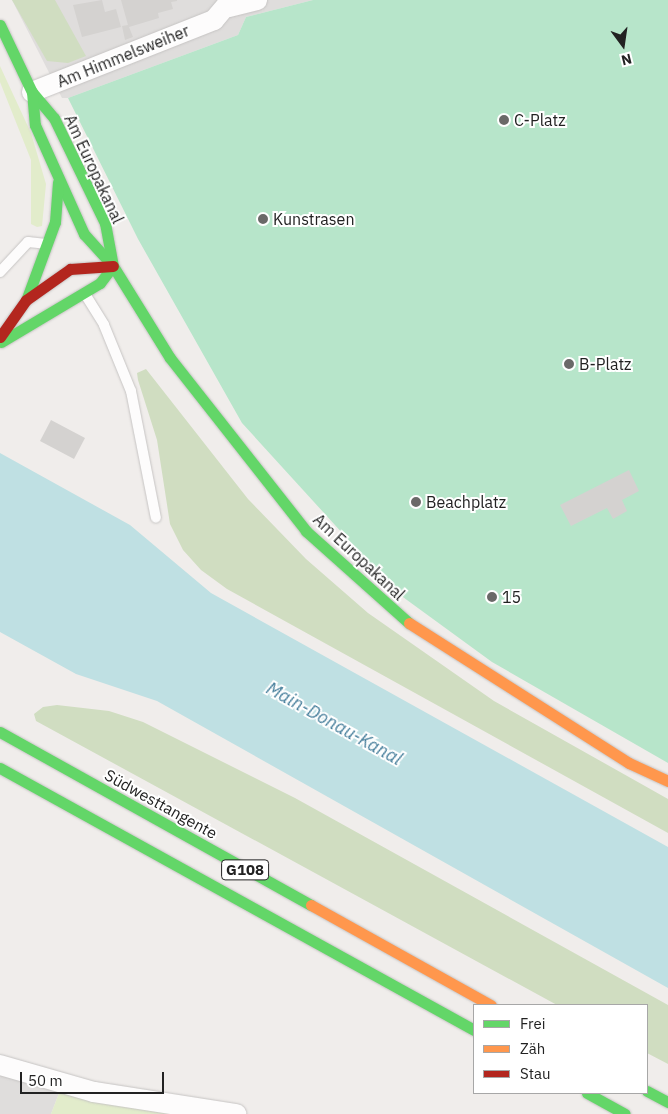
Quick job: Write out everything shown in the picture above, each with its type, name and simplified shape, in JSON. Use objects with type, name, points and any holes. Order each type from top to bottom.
[{"type":"main road","name":"Am Europakanal","points":[[0,25],[32,92],[54,118],[105,223],[113,266]]},
{"type":"main road","name":"Am Europakanal","points":[[32,92],[35,125],[58,181],[84,234],[113,266],[170,358],[221,427],[319,544],[394,612],[475,668],[604,748],[668,781]]},
{"type":"main road","points":[[0,337],[26,300],[48,244],[55,222],[58,181]]},
{"type":"main road","points":[[0,343],[100,283],[113,266]]},
{"type":"main road","points":[[26,300],[70,269],[113,266]]},
{"type":"main road","name":"Südwesttangente","points":[[0,732],[489,1004]]},
{"type":"main road","name":"G108","points":[[0,768],[473,1029]]},
{"type":"main road","points":[[648,1092],[668,1102]]},
{"type":"main road","points":[[588,1094],[625,1114]]},
{"type":"street","name":"Am Himmelsweiher","points":[[32,92],[225,9],[257,0]]},
{"type":"street","points":[[0,1065],[94,1092],[236,1114]]},
{"type":"lane","points":[[0,272],[28,242],[48,244]]},
{"type":"lane","points":[[85,293],[104,325],[131,391],[156,518]]},
{"type":"shaded area","points":[[12,0],[313,0],[246,17],[238,35],[68,98],[62,98]]},
{"type":"shaded area","points":[[0,1070],[61,1088],[51,1114],[0,1114]]},
{"type":"green space","points":[[12,0],[55,0],[86,56],[68,63],[47,61]]},
{"type":"green space","points":[[313,0],[668,0],[668,763],[492,662],[396,592],[242,423],[138,239],[68,98],[238,35],[246,17]]},
{"type":"green space","points":[[0,66],[31,133],[46,184],[42,226],[37,227],[31,224],[31,160],[0,82]]},
{"type":"green space","points":[[146,369],[248,499],[306,559],[368,613],[494,701],[668,799],[668,833],[227,589],[201,570],[183,550],[170,524],[157,440],[138,380],[137,373]]},
{"type":"green space","points":[[57,705],[109,711],[143,722],[295,798],[668,1005],[668,1064],[648,1054],[648,1004],[555,1004],[36,721],[34,714],[43,707]]},
{"type":"green space","points":[[61,1088],[206,1114],[51,1114]]},
{"type":"water","name":"Main-Donau-Kanal","points":[[0,453],[130,525],[211,593],[668,847],[668,988],[157,701],[76,674],[0,632]]},
{"type":"building","points":[[102,0],[105,12],[116,9],[121,27],[82,37],[73,5]]},
{"type":"building","points":[[121,0],[177,1],[171,2],[173,9],[158,13],[159,18],[129,27],[133,37],[125,40],[122,26],[128,25]]},
{"type":"building","points":[[51,420],[85,438],[74,459],[40,441]]},
{"type":"building","points":[[629,470],[639,491],[622,500],[627,511],[613,519],[607,508],[571,526],[560,505]]},
{"type":"traffic: fast","points":[[0,25],[32,92],[54,118],[105,223],[113,266]]},
{"type":"traffic: fast","points":[[32,92],[35,125],[84,234],[113,266],[170,358],[306,531],[409,623]]},
{"type":"traffic: fast","points":[[27,298],[55,222],[58,182]]},
{"type":"traffic: fast","points":[[1,342],[100,283],[113,266]]},
{"type":"traffic: fast","points":[[0,732],[311,905]]},
{"type":"traffic: fast","points":[[0,768],[473,1029]]},
{"type":"traffic: fast","points":[[648,1092],[668,1102]]},
{"type":"traffic: fast","points":[[589,1094],[625,1114]]},
{"type":"traffic: slow","points":[[409,623],[629,763],[668,781]]},
{"type":"traffic: slow","points":[[311,905],[489,1004]]},
{"type":"traffic: jam","points":[[0,337],[26,300],[70,269],[113,266]]},
{"type":"place","name":"C-Platz","points":[[504,120]]},
{"type":"place","name":"Kunstrasen","points":[[263,219]]},
{"type":"place","name":"B-Platz","points":[[569,364]]},
{"type":"place","name":"Beachplatz","points":[[416,502]]},
{"type":"place","name":"15","points":[[492,597]]}]
